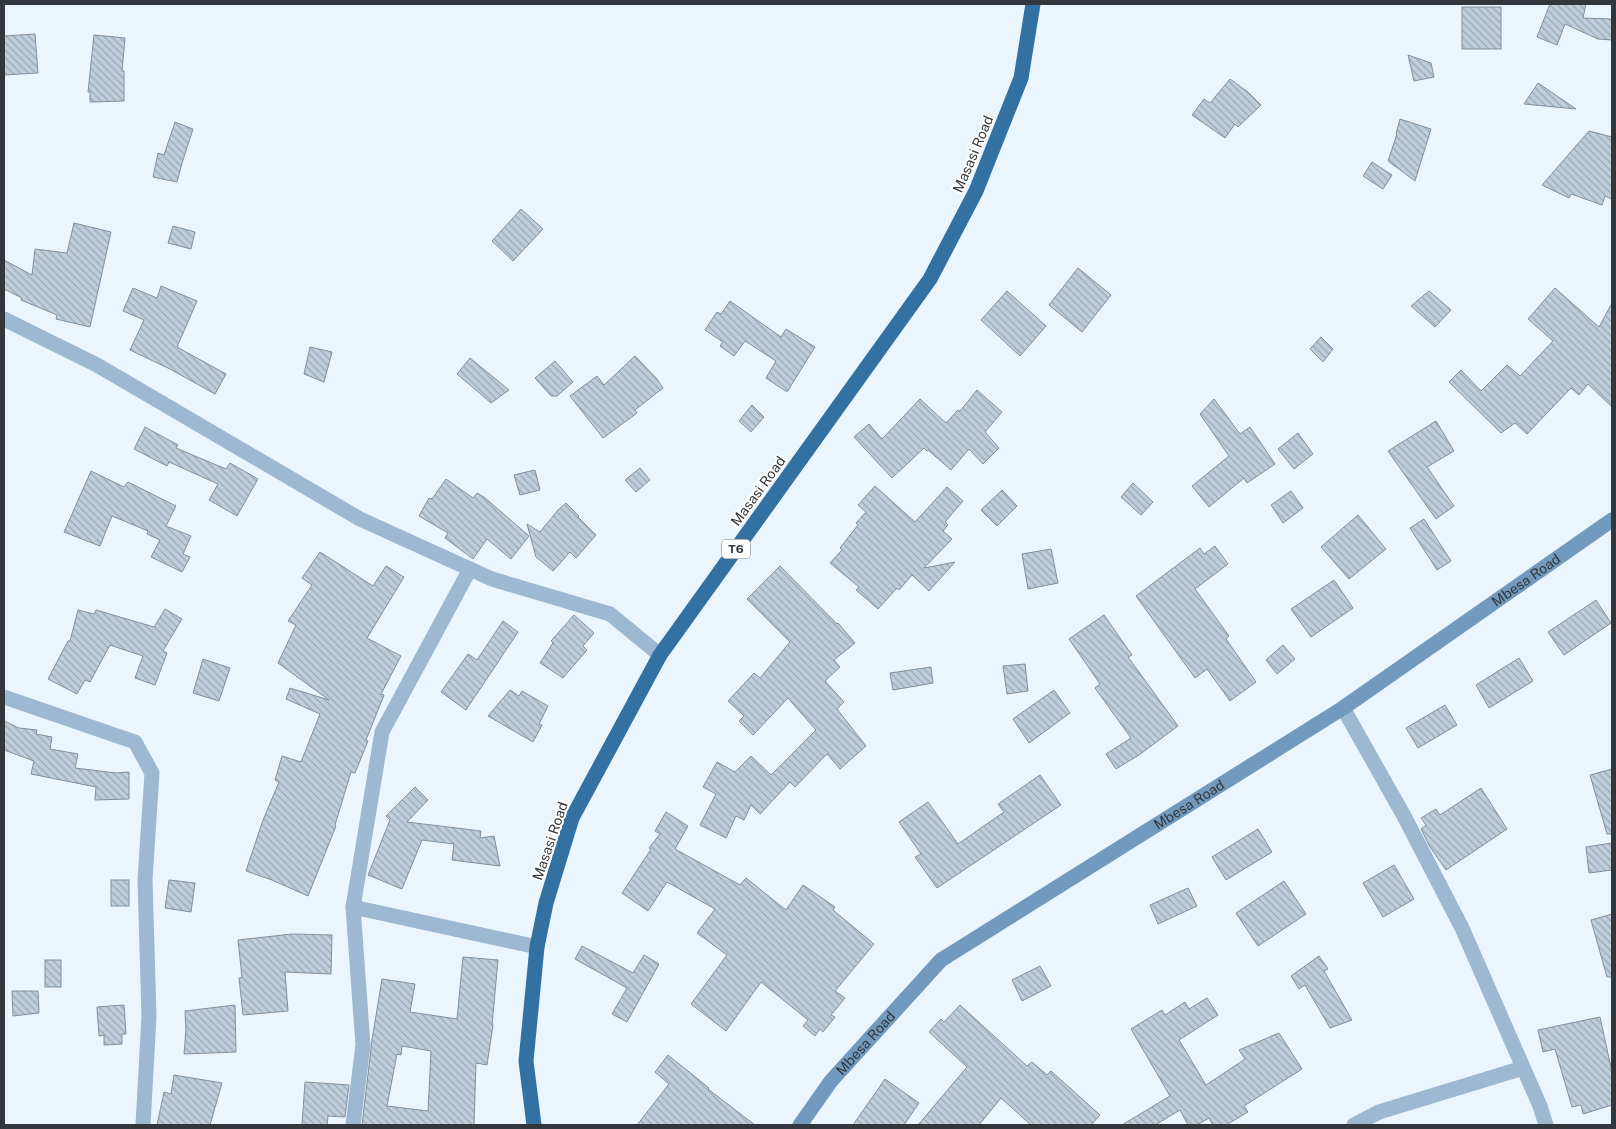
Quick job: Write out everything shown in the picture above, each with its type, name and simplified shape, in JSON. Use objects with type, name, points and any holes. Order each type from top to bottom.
[{"type":"highway","name":"Masasi Road","points":[[534,1125],[526,1061],[537,947],[546,903],[572,818],[660,655],[930,279],[976,191],[1021,78],[1033,4]]},
{"type":"main road","name":"Mbesa Road","points":[[800,1125],[831,1081],[941,960],[1342,708],[1612,520]]},
{"type":"street","points":[[4,319],[97,365],[360,519],[492,579],[610,614],[660,655]]},
{"type":"street","points":[[353,1125],[364,1045],[353,908],[382,732],[470,569]]},
{"type":"street","points":[[4,697],[135,742],[152,773],[145,880],[149,1016],[143,1125]]},
{"type":"street","points":[[1342,708],[1404,816],[1462,928],[1540,1106],[1546,1125]]},
{"type":"street","points":[[353,908],[537,947]]},
{"type":"street","points":[[1354,1125],[1379,1119],[1523,1068]]},
{"type":"building","points":[[1550,4],[1586,4],[1583,18],[1612,19],[1612,40],[1598,39],[1565,24],[1557,45],[1537,37]]},
{"type":"building","points":[[1462,7],[1501,7],[1501,49],[1462,49]]},
{"type":"building","points":[[35,34],[38,73],[4,75],[4,36]]},
{"type":"building","points":[[94,35],[125,38],[122,71],[124,71],[124,101],[90,102],[90,92],[88,92]]},
{"type":"building","points":[[1408,55],[1431,63],[1434,77],[1414,81]]},
{"type":"building","points":[[1230,79],[1248,92],[1261,105],[1238,127],[1235,124],[1225,138],[1192,115],[1204,99],[1210,103]]},
{"type":"building","points":[[1538,83],[1576,109],[1524,104]]},
{"type":"building","points":[[1400,119],[1431,129],[1415,181],[1388,161]]},
{"type":"building","points":[[175,122],[193,129],[177,182],[153,177],[158,153],[164,155]]},
{"type":"building","points":[[1589,131],[1612,137],[1612,199],[1605,196],[1602,205],[1571,194],[1569,198],[1542,185]]},
{"type":"building","points":[[1372,162],[1392,175],[1383,189],[1363,176]]},
{"type":"building","points":[[521,209],[543,229],[513,261],[492,241]]},
{"type":"building","points":[[74,223],[111,232],[90,327],[56,319],[57,315],[21,300],[22,298],[4,289],[4,260],[32,275],[35,249],[67,253]]},
{"type":"building","points":[[173,226],[195,232],[191,249],[168,243]]},
{"type":"building","points":[[1078,268],[1111,295],[1082,332],[1049,305]]},
{"type":"building","points":[[161,286],[197,301],[177,347],[226,374],[215,394],[170,369],[130,350],[144,320],[123,311],[133,288],[157,298]]},
{"type":"building","points":[[1555,288],[1599,327],[1612,303],[1612,407],[1588,384],[1579,395],[1571,388],[1527,434],[1515,423],[1501,433],[1449,382],[1461,370],[1481,391],[1507,365],[1520,376],[1553,341],[1528,319]]},
{"type":"building","points":[[1007,291],[1046,326],[1020,356],[981,320]]},
{"type":"building","points":[[1429,291],[1451,310],[1435,327],[1411,306]]},
{"type":"building","points":[[730,301],[781,337],[786,329],[815,347],[787,392],[766,378],[776,361],[745,341],[734,356],[720,346],[723,342],[705,330],[717,312],[721,314]]},
{"type":"building","points":[[1321,337],[1333,349],[1323,362],[1310,349]]},
{"type":"building","points":[[310,347],[332,352],[324,382],[304,374]]},
{"type":"building","points":[[635,356],[663,388],[635,410],[637,413],[603,438],[570,396],[597,376],[604,385]]},
{"type":"building","points":[[470,358],[509,390],[491,403],[457,374]]},
{"type":"building","points":[[555,361],[573,382],[557,396],[551,396],[535,378]]},
{"type":"building","points":[[977,390],[1002,412],[985,432],[999,448],[983,464],[969,449],[951,470],[924,448],[892,478],[854,437],[869,424],[882,439],[920,399],[946,423],[958,410],[960,411]]},
{"type":"building","points":[[1214,399],[1240,434],[1250,427],[1275,464],[1247,483],[1244,478],[1209,507],[1192,486],[1229,456],[1200,414]]},
{"type":"building","points":[[752,405],[764,417],[751,432],[739,421]]},
{"type":"building","points":[[1436,421],[1454,451],[1427,467],[1454,506],[1436,519],[1388,451]]},
{"type":"building","points":[[145,427],[178,445],[176,448],[226,469],[230,463],[258,479],[237,516],[209,500],[218,484],[169,462],[167,466],[134,449]]},
{"type":"building","points":[[1298,433],[1313,454],[1294,469],[1278,449]]},
{"type":"building","points":[[640,468],[650,480],[636,492],[625,480]]},
{"type":"building","points":[[535,470],[540,490],[520,495],[514,475]]},
{"type":"building","points":[[91,471],[124,487],[128,482],[176,506],[166,526],[191,536],[183,554],[190,557],[182,572],[151,557],[160,540],[147,534],[148,531],[112,516],[100,546],[64,532]]},
{"type":"building","points":[[446,479],[473,498],[477,493],[484,497],[529,536],[511,559],[487,539],[473,559],[445,538],[448,533],[419,516],[429,498],[432,499]]},
{"type":"building","points":[[1133,483],[1153,502],[1141,515],[1121,497]]},
{"type":"building","points":[[875,486],[915,522],[947,487],[963,501],[945,522],[948,525],[943,531],[952,539],[924,568],[955,562],[929,591],[912,575],[878,609],[856,590],[859,587],[830,563],[842,550],[840,548],[858,525],[856,523],[866,512],[858,505]]},
{"type":"building","points":[[1002,490],[1017,506],[997,526],[981,510]]},
{"type":"building","points":[[1291,491],[1303,508],[1283,523],[1271,505]]},
{"type":"building","points":[[566,503],[596,535],[576,558],[570,552],[553,571],[536,557],[527,524],[540,532]]},
{"type":"building","points":[[1358,515],[1386,549],[1349,579],[1321,547]]},
{"type":"building","points":[[1424,519],[1451,561],[1437,570],[1410,528]]},
{"type":"building","points":[[1215,546],[1228,564],[1195,589],[1229,636],[1226,639],[1256,682],[1230,701],[1207,669],[1195,678],[1136,596],[1200,548],[1204,554]]},
{"type":"building","points":[[1051,549],[1058,583],[1028,589],[1022,554]]},
{"type":"building","points":[[320,552],[373,586],[386,566],[404,577],[367,638],[401,656],[381,694],[384,695],[366,740],[368,741],[355,773],[351,772],[336,826],[308,896],[246,871],[263,820],[279,782],[275,780],[282,756],[301,762],[320,714],[286,699],[290,688],[329,700],[278,663],[296,625],[288,621],[312,585],[302,578]]},
{"type":"building","points":[[780,566],[838,623],[855,643],[834,660],[840,667],[825,681],[844,702],[837,709],[866,746],[840,769],[827,754],[795,787],[790,782],[760,814],[751,805],[744,820],[736,816],[726,838],[700,825],[716,794],[703,787],[717,762],[735,772],[751,756],[771,775],[816,730],[788,698],[753,735],[739,721],[744,716],[728,701],[754,673],[760,678],[790,642],[747,599]]},
{"type":"building","points":[[1334,580],[1353,608],[1311,637],[1291,609]]},
{"type":"building","points":[[1596,600],[1611,623],[1564,655],[1548,632]]},
{"type":"building","points":[[165,609],[182,619],[163,651],[167,653],[155,685],[135,678],[143,656],[110,645],[90,682],[85,680],[77,694],[48,679],[68,641],[70,641],[78,610],[94,614],[96,610],[154,627]]},
{"type":"building","points":[[574,615],[594,633],[583,646],[587,650],[563,678],[540,663],[553,643],[551,641]]},
{"type":"building","points":[[1104,615],[1132,655],[1128,657],[1178,726],[1139,755],[1116,769],[1106,754],[1131,738],[1095,688],[1100,684],[1069,639]]},
{"type":"building","points":[[503,621],[518,632],[466,710],[441,692],[468,654],[477,660]]},
{"type":"building","points":[[1283,645],[1295,659],[1277,674],[1266,660]]},
{"type":"building","points":[[1519,658],[1533,681],[1489,708],[1476,685]]},
{"type":"building","points":[[203,659],[230,668],[219,701],[193,693]]},
{"type":"building","points":[[1025,664],[1028,691],[1007,694],[1003,666]]},
{"type":"building","points":[[931,667],[933,683],[893,690],[890,673]]},
{"type":"building","points":[[510,690],[519,696],[522,691],[548,706],[539,724],[542,725],[533,742],[488,716]]},
{"type":"building","points":[[1054,690],[1070,713],[1029,743],[1013,719]]},
{"type":"building","points":[[1445,705],[1457,725],[1418,748],[1406,728]]},
{"type":"building","points":[[4,721],[19,728],[37,730],[36,734],[52,737],[50,749],[78,754],[75,768],[116,773],[129,772],[129,799],[95,800],[96,787],[31,774],[34,761],[4,750]]},
{"type":"building","points":[[1612,769],[1612,834],[1607,834],[1590,775]]},
{"type":"building","points":[[1040,775],[1061,805],[937,888],[915,857],[921,854],[899,822],[928,802],[958,844],[1004,812],[998,804]]},
{"type":"building","points":[[415,787],[428,800],[407,822],[481,831],[480,838],[494,836],[500,866],[452,860],[454,844],[422,840],[402,889],[368,875],[390,820],[386,816]]},
{"type":"building","points":[[1481,788],[1507,829],[1446,870],[1430,847],[1421,829],[1426,825],[1421,818],[1436,809],[1440,815]]},
{"type":"building","points":[[666,812],[688,826],[675,849],[740,885],[746,878],[786,910],[803,885],[835,907],[833,910],[874,944],[835,991],[845,998],[831,1015],[835,1017],[823,1032],[820,1029],[815,1036],[803,1026],[808,1020],[761,982],[726,1031],[691,1004],[727,955],[697,933],[715,909],[667,882],[648,911],[622,893],[651,849],[649,848],[660,834],[655,831]]},
{"type":"building","points":[[1258,829],[1272,852],[1226,880],[1212,857]]},
{"type":"building","points":[[1612,843],[1612,870],[1589,873],[1586,847]]},
{"type":"building","points":[[1394,865],[1414,899],[1383,917],[1363,883]]},
{"type":"building","points":[[111,880],[129,880],[129,906],[111,906]]},
{"type":"building","points":[[169,880],[195,883],[191,912],[165,908]]},
{"type":"building","points":[[1284,881],[1306,914],[1258,946],[1236,913]]},
{"type":"building","points":[[1188,888],[1197,906],[1158,924],[1150,905]]},
{"type":"building","points":[[1612,914],[1612,977],[1607,977],[1591,920]]},
{"type":"building","points":[[292,934],[332,935],[331,974],[285,972],[288,1011],[243,1015],[239,978],[242,977],[238,940]]},
{"type":"building","points":[[582,946],[633,973],[644,955],[659,964],[627,1022],[612,1014],[627,988],[575,959]]},
{"type":"building","points":[[1319,956],[1328,969],[1324,971],[1352,1020],[1330,1028],[1305,985],[1299,989],[1291,976]]},
{"type":"building","points":[[463,957],[498,960],[493,1025],[487,1065],[476,1063],[474,1125],[362,1125],[372,1040],[382,979],[415,984],[410,1012],[457,1019]],"holes":[[[402,1046],[431,1051],[428,1111],[387,1106],[397,1054],[401,1055]]]},
{"type":"building","points":[[45,960],[61,960],[61,987],[45,987]]},
{"type":"building","points":[[1040,966],[1051,986],[1022,1001],[1012,980]]},
{"type":"building","points":[[12,991],[38,991],[39,1013],[13,1016]]},
{"type":"building","points":[[1207,998],[1218,1015],[1179,1040],[1206,1085],[1245,1059],[1239,1050],[1279,1033],[1302,1069],[1244,1106],[1248,1112],[1226,1125],[1213,1125],[1209,1118],[1197,1125],[1188,1125],[1180,1110],[1155,1125],[1122,1125],[1170,1096],[1131,1029],[1162,1010],[1165,1015],[1185,1002],[1189,1009]]},
{"type":"building","points":[[124,1005],[126,1034],[122,1034],[122,1044],[104,1045],[104,1035],[99,1036],[97,1007]]},
{"type":"building","points":[[235,1005],[236,1052],[184,1054],[185,1011]]},
{"type":"building","points":[[960,1005],[1027,1066],[1032,1062],[1047,1075],[1051,1071],[1100,1115],[1091,1125],[1031,1125],[1001,1098],[979,1125],[918,1125],[967,1067],[929,1032],[941,1019],[944,1022]]},
{"type":"building","points":[[1600,1017],[1612,1072],[1612,1105],[1583,1114],[1581,1105],[1572,1107],[1555,1049],[1543,1052],[1538,1030]]},
{"type":"building","points":[[668,1055],[755,1125],[637,1125],[669,1084],[655,1072]]},
{"type":"building","points":[[174,1075],[222,1083],[210,1125],[157,1125],[164,1092],[171,1094]]},
{"type":"building","points":[[885,1079],[919,1103],[904,1125],[853,1125]]},
{"type":"building","points":[[305,1082],[349,1085],[345,1117],[328,1116],[327,1125],[302,1125]]}]
